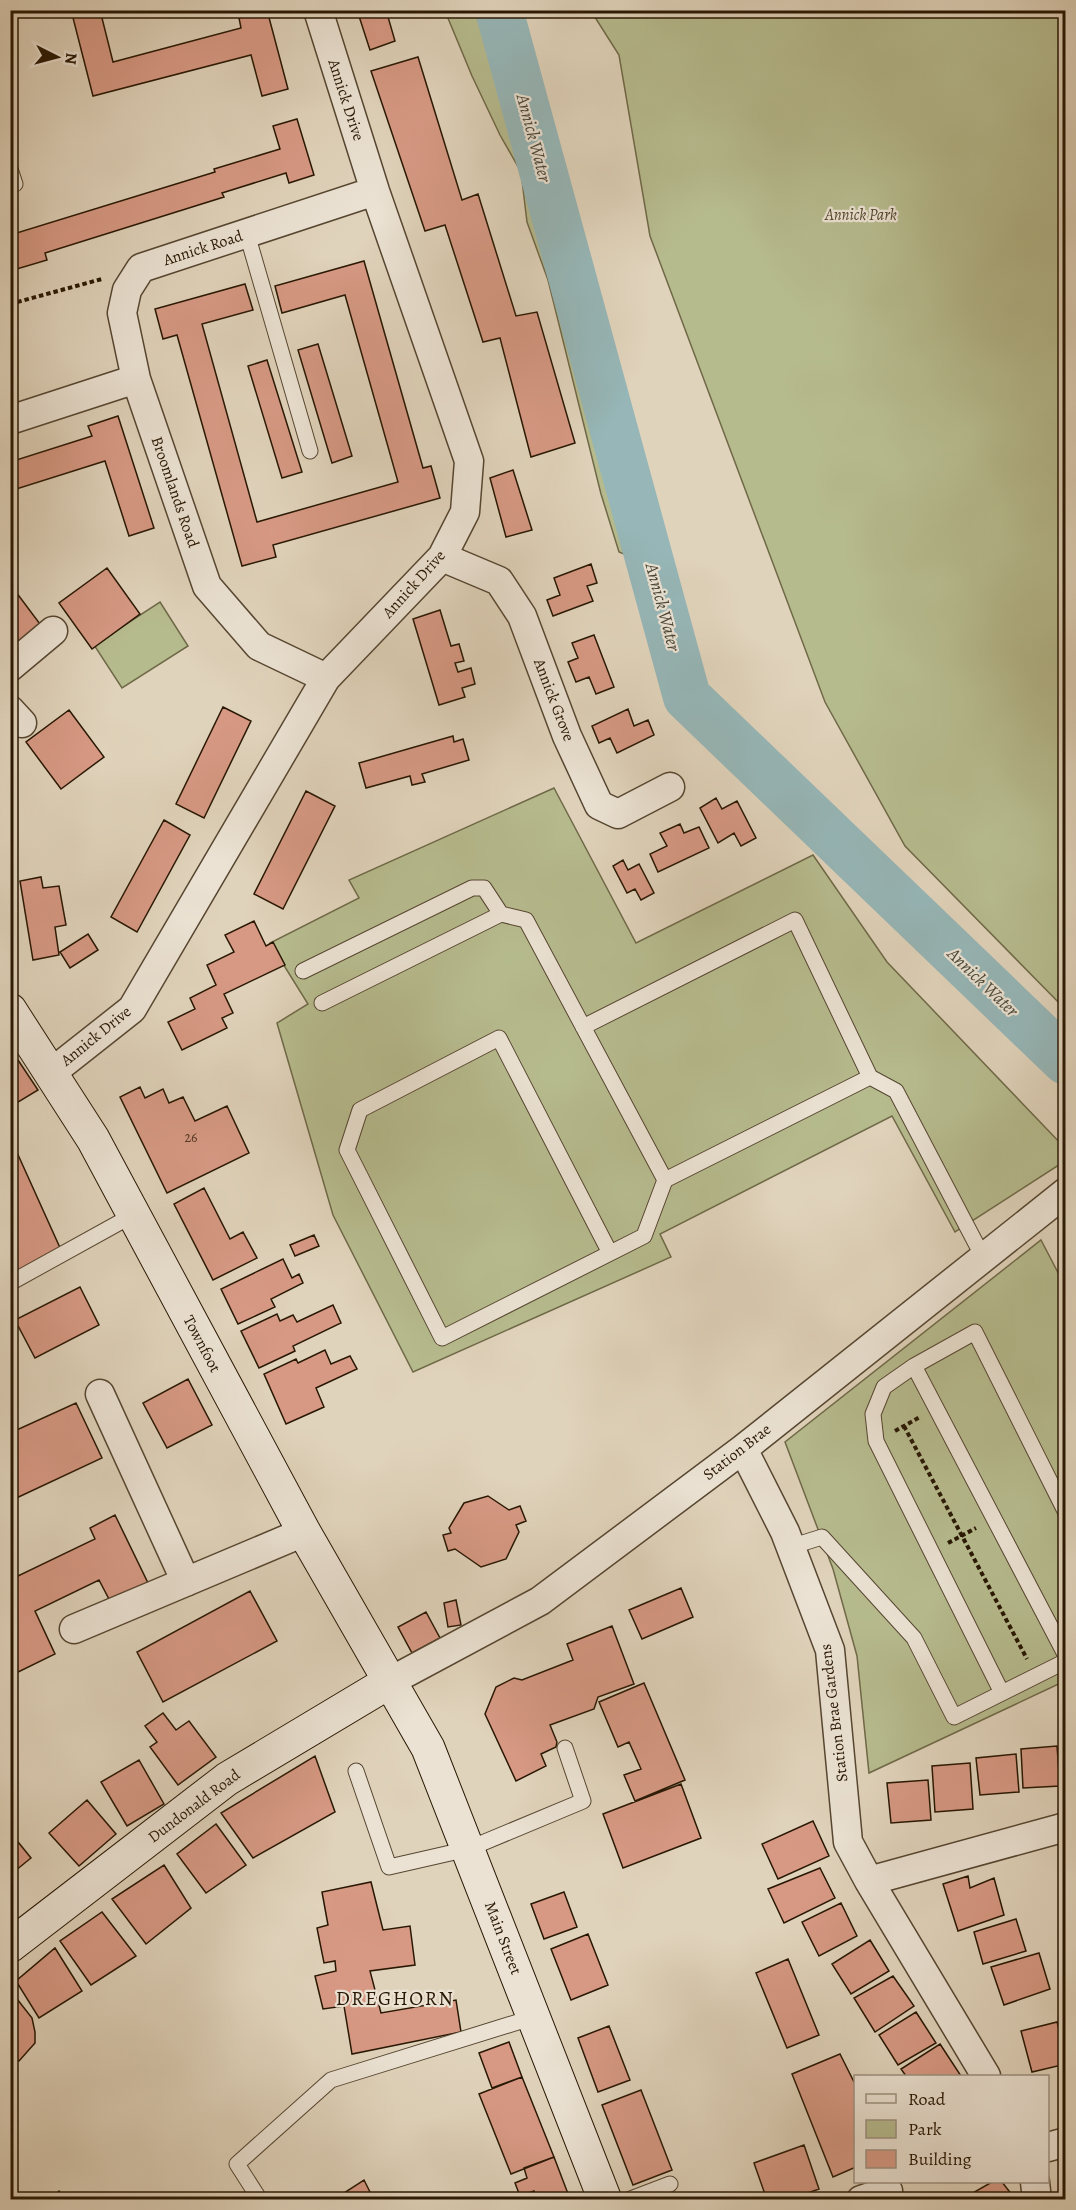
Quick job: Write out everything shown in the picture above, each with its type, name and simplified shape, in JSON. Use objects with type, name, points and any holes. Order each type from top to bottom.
[{"type":"main road","name":"Townfoot","points":[[10,1010],[93,1139],[304,1532],[389,1682]]},
{"type":"main road","name":"Main Street","points":[[389,1682],[428,1748],[605,2199]]},
{"type":"main road","name":"Dundonald Road","points":[[10,1946],[227,1779],[389,1682]]},
{"type":"street","name":"Annick Drive","points":[[51,1072],[132,1009],[326,678],[442,557],[465,512],[469,461],[375,191],[318,10]]},
{"type":"street","name":"Annick Road","points":[[136,379],[122,313],[127,290],[141,268],[375,191]]},
{"type":"street","points":[[10,420],[136,379]]},
{"type":"street","name":"Broomlands Road","points":[[136,379],[207,586],[259,646],[326,678]]},
{"type":"street","name":"Annick Grove","points":[[442,557],[499,581],[522,616],[567,736],[599,805],[618,814],[670,788]]},
{"type":"street","points":[[10,667],[53,631]]},
{"type":"street","name":"Station Brae","points":[[389,1682],[540,1601],[743,1449],[1065,1192]]},
{"type":"street","points":[[100,1394],[186,1582]]},
{"type":"street","name":"Station Brae Gardens","points":[[743,1449],[790,1547],[830,1650],[848,1842],[985,2075]]},
{"type":"street","points":[[74,1629],[304,1532]]},
{"type":"street","points":[[870,1881],[1062,1828]]},
{"type":"street","points":[[1049,2146],[1065,2142]]},
{"type":"street","points":[[1035,2183],[1037,2199]]},
{"type":"lane","points":[[247,234],[310,451]]},
{"type":"lane","points":[[303,971],[472,888],[484,888],[501,914]]},
{"type":"lane","points":[[321,1003],[501,914],[526,920],[665,1180]]},
{"type":"lane","points":[[583,1027],[795,920],[870,1077],[896,1091],[983,1257]]},
{"type":"lane","points":[[610,1253],[499,1038],[360,1110],[347,1150],[442,1338],[644,1236],[665,1180],[870,1077]]},
{"type":"lane","points":[[10,1283],[132,1215]]},
{"type":"lane","points":[[1002,1693],[876,1441],[873,1414],[884,1387],[914,1366],[975,1332],[1065,1513]]},
{"type":"lane","points":[[914,1366],[1065,1656]]},
{"type":"lane","points":[[790,1547],[822,1537],[914,1638],[954,1717],[1065,1661]]},
{"type":"lane","points":[[357,1772],[389,1867],[468,1849],[583,1802],[565,1748]]},
{"type":"lane","points":[[260,2199],[237,2164],[331,2080],[534,2017]]},
{"type":"lane","points":[[628,2199],[670,2184]]},
{"type":"path","points":[[10,304],[141,268]]},
{"type":"path","points":[[876,1441],[936,1408]]},
{"type":"path","points":[[904,1426],[1036,1676]]},
{"type":"path","points":[[931,1551],[993,1519]]},
{"type":"green space","points":[[445,11],[474,11],[481,27],[496,80],[551,200],[617,443],[640,494],[638,519],[659,545],[666,571],[619,552],[601,494],[548,280],[527,222],[521,172],[500,135],[472,76]]},
{"type":"green space","name":"Annick Park","points":[[591,11],[1065,11],[1065,1009],[905,846],[825,702],[650,236],[619,55]]},
{"type":"green space","points":[[160,602],[188,646],[122,688],[94,645]]},
{"type":"green space","points":[[554,788],[636,943],[813,855],[887,962],[1065,1148],[1065,1161],[955,1232],[892,1116],[660,1234],[671,1257],[413,1372],[333,1215],[277,1023],[308,1004],[270,943],[359,898],[349,880]]},
{"type":"green space","points":[[1041,1240],[1065,1286],[1065,1681],[869,1773],[857,1656],[833,1569],[785,1442]]},
{"type":"building","points":[[10,10],[42,10],[10,19]]},
{"type":"building","points":[[71,10],[100,10],[113,62],[241,28],[239,18],[267,10],[288,89],[262,96],[251,55],[93,96]]},
{"type":"building","points":[[357,10],[386,10],[395,41],[370,50]]},
{"type":"building","points":[[418,57],[462,200],[478,194],[516,316],[537,312],[575,443],[531,457],[500,338],[483,342],[445,225],[425,231],[371,71]]},
{"type":"building","points":[[297,119],[314,175],[289,183],[286,173],[222,193],[224,197],[45,253],[47,260],[10,271],[10,235],[215,172],[214,169],[280,149],[273,126]]},
{"type":"building","points":[[364,261],[423,468],[431,466],[440,498],[273,545],[276,557],[242,566],[177,335],[163,339],[155,309],[245,284],[253,310],[202,324],[257,522],[398,482],[345,295],[282,313],[275,286]]},
{"type":"building","points":[[318,344],[352,456],[332,463],[298,350]]},
{"type":"building","points":[[267,360],[302,472],[282,478],[248,366]]},
{"type":"building","points":[[118,416],[154,528],[129,536],[105,461],[10,491],[10,462],[92,436],[88,426]]},
{"type":"building","points":[[513,470],[532,530],[506,537],[490,478]]},
{"type":"building","points":[[591,564],[597,583],[587,586],[593,601],[553,616],[547,600],[560,595],[554,578]]},
{"type":"building","points":[[107,568],[140,614],[92,649],[59,603]]},
{"type":"building","points":[[10,584],[43,628],[10,652]]},
{"type":"building","points":[[440,610],[451,646],[459,644],[464,661],[455,663],[458,672],[471,668],[475,684],[462,688],[465,697],[439,705],[413,619]]},
{"type":"building","points":[[594,635],[614,687],[596,694],[589,677],[576,682],[568,662],[578,658],[572,643]]},
{"type":"building","points":[[223,707],[251,721],[204,818],[176,804]]},
{"type":"building","points":[[628,709],[634,726],[648,720],[654,735],[617,753],[610,738],[599,743],[592,726]]},
{"type":"building","points":[[69,710],[104,757],[61,789],[26,742]]},
{"type":"building","points":[[453,736],[454,742],[463,739],[469,760],[422,774],[425,782],[412,785],[410,776],[366,788],[359,763]]},
{"type":"building","points":[[306,791],[335,806],[283,909],[254,894]]},
{"type":"building","points":[[716,798],[722,809],[737,801],[756,838],[741,846],[734,833],[718,843],[700,808]]},
{"type":"building","points":[[164,820],[190,835],[137,932],[111,917]]},
{"type":"building","points":[[680,824],[684,833],[699,827],[709,848],[658,872],[650,854],[667,846],[660,833]]},
{"type":"building","points":[[623,860],[628,870],[639,864],[654,893],[641,900],[635,889],[627,893],[613,866]]},
{"type":"building","points":[[41,877],[43,888],[59,886],[66,925],[55,927],[59,955],[33,960],[20,881]]},
{"type":"building","points":[[254,921],[266,946],[273,942],[285,965],[224,994],[233,1013],[222,1018],[227,1028],[182,1050],[168,1022],[195,1009],[190,998],[216,985],[207,965],[234,952],[225,935]]},
{"type":"building","points":[[88,934],[98,950],[70,968],[60,952]]},
{"type":"building","points":[[18,1060],[38,1090],[10,1107],[10,1065]]},
{"type":"building","points":[[140,1087],[145,1098],[163,1089],[169,1103],[183,1097],[195,1121],[227,1106],[249,1153],[167,1193],[120,1097]]},
{"type":"building","points":[[10,1137],[61,1250],[13,1276],[10,1272]]},
{"type":"building","points":[[204,1188],[230,1239],[243,1232],[257,1258],[213,1280],[174,1204]]},
{"type":"building","points":[[314,1235],[319,1246],[295,1256],[290,1245]]},
{"type":"building","points":[[283,1259],[292,1278],[299,1274],[303,1283],[271,1299],[275,1307],[238,1324],[221,1289]]},
{"type":"building","points":[[80,1287],[99,1325],[35,1358],[15,1320]]},
{"type":"building","points":[[333,1305],[341,1323],[293,1346],[295,1351],[259,1368],[241,1331],[277,1314],[280,1321],[293,1315],[297,1322]]},
{"type":"building","points":[[325,1350],[331,1364],[350,1356],[357,1369],[316,1388],[324,1407],[286,1424],[264,1374],[296,1359],[298,1363]]},
{"type":"building","points":[[188,1379],[212,1425],[167,1448],[143,1403]]},
{"type":"building","points":[[76,1403],[102,1458],[10,1501],[10,1433]]},
{"type":"building","points":[[488,1496],[509,1510],[520,1506],[526,1521],[516,1525],[519,1532],[506,1559],[481,1567],[455,1549],[448,1551],[443,1535],[451,1533],[449,1528],[464,1503]]},
{"type":"building","points":[[115,1515],[148,1583],[110,1601],[99,1580],[35,1611],[55,1654],[10,1676],[10,1560],[18,1576],[95,1539],[90,1528]]},
{"type":"building","points":[[681,1588],[693,1617],[642,1639],[629,1610]]},
{"type":"building","points":[[250,1591],[277,1641],[163,1702],[137,1652]]},
{"type":"building","points":[[456,1600],[461,1625],[448,1627],[444,1603]]},
{"type":"building","points":[[426,1612],[440,1638],[412,1653],[398,1627]]},
{"type":"building","points":[[612,1626],[634,1684],[598,1697],[594,1709],[550,1725],[557,1742],[556,1747],[541,1754],[546,1766],[516,1781],[485,1714],[496,1687],[514,1678],[522,1680],[573,1660],[567,1644]]},
{"type":"building","points":[[644,1683],[685,1780],[635,1801],[624,1775],[641,1769],[629,1742],[618,1747],[599,1702]]},
{"type":"building","points":[[163,1713],[176,1730],[189,1721],[216,1757],[178,1785],[150,1747],[157,1742],[145,1726]]},
{"type":"building","points":[[1066,1728],[1066,1772],[1064,1772],[1060,1729]]},
{"type":"building","points":[[1057,1746],[1060,1786],[1023,1788],[1021,1749]]},
{"type":"building","points":[[1016,1754],[1019,1792],[980,1795],[976,1758]]},
{"type":"building","points":[[315,1756],[335,1812],[253,1858],[221,1813]]},
{"type":"building","points":[[139,1760],[164,1804],[127,1826],[101,1782]]},
{"type":"building","points":[[970,1763],[973,1809],[935,1812],[932,1766]]},
{"type":"building","points":[[928,1780],[931,1820],[891,1823],[887,1783]]},
{"type":"building","points":[[681,1784],[701,1838],[623,1868],[603,1814]]},
{"type":"building","points":[[87,1800],[116,1834],[79,1866],[49,1833]]},
{"type":"building","points":[[813,1821],[829,1856],[778,1879],[762,1844]]},
{"type":"building","points":[[216,1824],[246,1865],[206,1893],[177,1854]]},
{"type":"building","points":[[10,1832],[31,1858],[10,1875]]},
{"type":"building","points":[[164,1865],[191,1908],[146,1944],[112,1899]]},
{"type":"building","points":[[820,1868],[835,1898],[784,1923],[768,1889]]},
{"type":"building","points":[[968,1876],[970,1888],[994,1878],[1004,1915],[958,1931],[943,1884]]},
{"type":"building","points":[[371,1882],[383,1930],[410,1926],[415,1965],[370,1971],[381,2013],[456,2000],[461,2032],[352,2054],[344,2006],[323,2009],[315,1976],[336,1971],[335,1961],[324,1963],[317,1928],[328,1925],[322,1892]]},
{"type":"building","points":[[564,1892],[577,1927],[544,1939],[531,1904]]},
{"type":"building","points":[[841,1903],[857,1936],[819,1956],[802,1922]]},
{"type":"building","points":[[102,1912],[136,1956],[91,1985],[60,1941]]},
{"type":"building","points":[[1016,1919],[1026,1951],[983,1964],[974,1932]]},
{"type":"building","points":[[588,1934],[608,1985],[571,2000],[551,1949]]},
{"type":"building","points":[[870,1940],[889,1971],[851,1994],[832,1964]]},
{"type":"building","points":[[55,1948],[82,1991],[39,2018],[16,1981]]},
{"type":"building","points":[[1039,1953],[1050,1989],[1004,2005],[991,1967]]},
{"type":"building","points":[[788,1959],[819,2035],[787,2048],[756,1973]]},
{"type":"building","points":[[893,1976],[914,2006],[875,2032],[854,1998]]},
{"type":"building","points":[[10,1990],[32,2018],[35,2032],[35,2043],[19,2061],[10,2060]]},
{"type":"building","points":[[916,2012],[936,2043],[898,2065],[879,2035]]},
{"type":"building","points":[[1057,2022],[1066,2053],[1066,2064],[1032,2072],[1021,2031]]},
{"type":"building","points":[[1066,2023],[1066,2045],[1060,2025]]},
{"type":"building","points":[[609,2026],[630,2080],[598,2092],[578,2038]]},
{"type":"building","points":[[509,2042],[522,2077],[492,2088],[479,2053]]},
{"type":"building","points":[[940,2044],[960,2075],[905,2075],[901,2069]]},
{"type":"building","points":[[840,2054],[854,2082],[854,2168],[833,2177],[792,2074]]},
{"type":"building","points":[[522,2077],[554,2157],[511,2174],[479,2094]]},
{"type":"building","points":[[641,2090],[672,2170],[633,2185],[602,2105]]},
{"type":"building","points":[[804,2145],[819,2189],[788,2200],[767,2200],[754,2163]]},
{"type":"building","points":[[554,2157],[570,2199],[537,2200],[534,2191],[520,2196],[515,2183],[527,2178],[524,2168]]},
{"type":"building","points":[[364,2180],[374,2200],[333,2200]]},
{"type":"building","points":[[990,2183],[1003,2183],[1016,2200],[962,2199]]},
{"type":"building","points":[[59,2191],[65,2200],[48,2200]]},
{"type":"waterway","name":"Annick Water","points":[[499,10],[687,697],[1066,1061]]},
{"type":"district","name":"DREGHORN","points":[[395,1998]]}]
